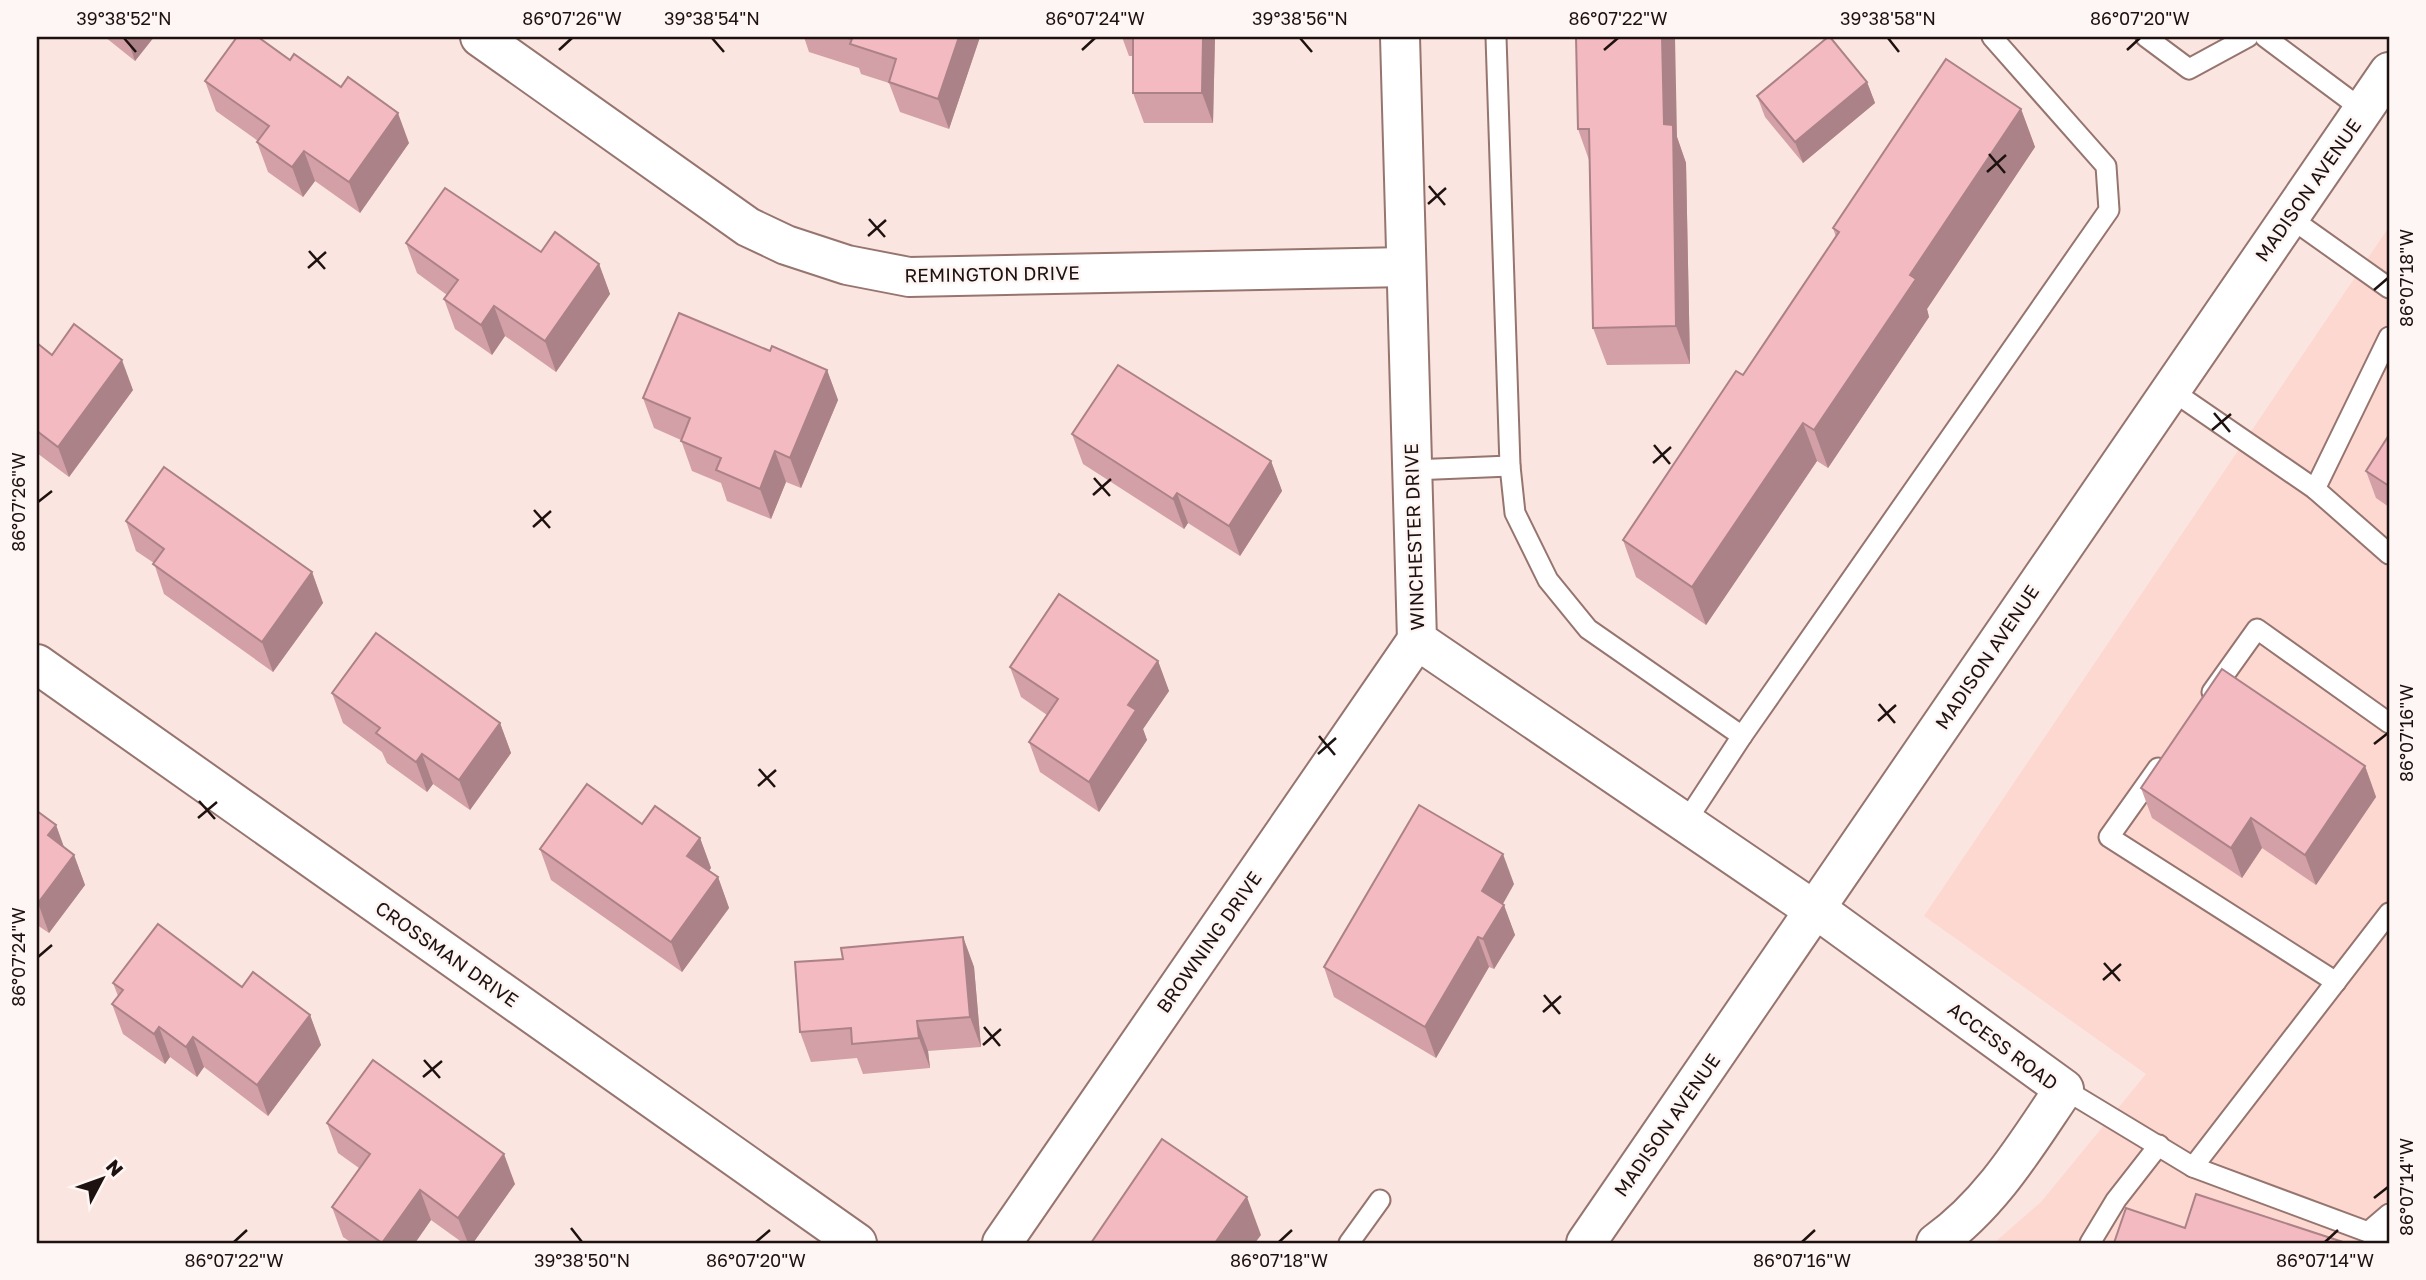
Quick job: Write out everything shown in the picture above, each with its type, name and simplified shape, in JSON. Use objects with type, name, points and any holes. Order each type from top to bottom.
[{"type":"street","name":"REMINGTON DRIVE","points":[[480,37],[748,227],[786,245],[847,265],[908,277],[1406,267]]},
{"type":"street","name":"WINCHESTER DRIVE","points":[[1400,37],[1417,640],[1798,900],[1816,909]]},
{"type":"street","name":"MADISON AVENUE","points":[[1586,1243],[2389,72]]},
{"type":"street","name":"BROWNING DRIVE","points":[[1002,1243],[1417,640]]},
{"type":"street","name":"CROSSMAN DRIVE","points":[[37,664],[857,1243]]},
{"type":"street","name":"ACCESS ROAD","points":[[1816,909],[2064,1089],[1999,1184],[1977,1209],[1936,1243]]},
{"type":"lane","points":[[1496,37],[1510,466],[1515,513],[1548,580],[1588,629],[1742,736]]},
{"type":"lane","points":[[1685,823],[1742,736],[2109,210],[2106,166],[1992,37]]},
{"type":"lane","points":[[2146,37],[2189,69],[2248,37]]},
{"type":"lane","points":[[2265,37],[2363,110]]},
{"type":"lane","points":[[2289,217],[2389,288]]},
{"type":"lane","points":[[2315,489],[2389,337]]},
{"type":"lane","points":[[2171,390],[2315,489],[2389,554]]},
{"type":"lane","points":[[1412,470],[1510,466]]},
{"type":"lane","points":[[2202,705],[2257,629],[2389,723]]},
{"type":"lane","points":[[2171,749],[2109,837],[2336,982]]},
{"type":"lane","points":[[2193,1167],[2389,913]]},
{"type":"lane","points":[[2064,1089],[2193,1167],[2389,1239]]},
{"type":"lane","points":[[2090,1243],[2116,1200],[2158,1145]]},
{"type":"lane","points":[[1349,1243],[1380,1200]]},
{"type":"lane","points":[[2368,1232],[2389,1214]]},
{"type":"shaded area","points":[[2389,227],[2389,1243],[1994,1243],[2041,1202],[2146,1074],[1924,916]]},
{"type":"building","points":[[237,37],[258,37],[290,60],[294,54],[341,87],[348,77],[398,113],[349,182],[304,151],[292,167],[257,142],[269,126],[205,81]]},
{"type":"building","points":[[843,37],[959,37],[938,99],[889,82],[896,59],[850,44],[852,39]]},
{"type":"building","points":[[1133,37],[1203,37],[1202,93],[1133,93]]},
{"type":"building","points":[[1576,37],[1662,37],[1664,124],[1673,125],[1676,326],[1593,328],[1589,129],[1578,129]]},
{"type":"building","points":[[1828,37],[1867,82],[1795,142],[1757,96]]},
{"type":"building","points":[[1946,59],[2021,109],[1910,275],[1916,279],[1814,430],[1803,423],[1692,587],[1623,540],[1736,371],[1743,375],[1839,232],[1833,228]]},
{"type":"building","points":[[445,188],[541,252],[555,232],[599,264],[545,341],[494,306],[481,325],[444,299],[458,280],[406,243]]},
{"type":"building","points":[[679,313],[770,351],[772,346],[827,370],[790,458],[775,451],[760,489],[716,470],[721,458],[681,441],[690,418],[643,398]]},
{"type":"building","points":[[74,324],[122,360],[58,447],[37,431],[37,343],[52,355]]},
{"type":"building","points":[[1118,365],[1271,461],[1229,526],[1177,493],[1173,499],[1072,434]]},
{"type":"building","points":[[2389,435],[2389,486],[2366,471]]},
{"type":"building","points":[[164,467],[312,572],[262,642],[153,564],[164,549],[126,521]]},
{"type":"building","points":[[1059,594],[1158,661],[1128,705],[1136,710],[1089,782],[1029,742],[1058,699],[1010,667]]},
{"type":"building","points":[[376,633],[500,723],[459,780],[422,754],[416,762],[376,733],[380,728],[332,693]]},
{"type":"building","points":[[2222,669],[2365,766],[2305,855],[2251,818],[2231,848],[2141,788]]},
{"type":"building","points":[[587,784],[642,824],[655,806],[700,838],[687,856],[718,877],[671,942],[540,849]]},
{"type":"building","points":[[1419,805],[1503,854],[1482,891],[1504,905],[1483,939],[1478,937],[1425,1027],[1324,967]]},
{"type":"building","points":[[37,811],[56,825],[48,835],[74,855],[38,903],[37,903]]},
{"type":"building","points":[[158,924],[242,987],[253,972],[310,1015],[257,1085],[193,1037],[186,1047],[159,1027],[154,1034],[112,1004],[123,990],[113,983]]},
{"type":"building","points":[[963,937],[970,1017],[917,1021],[919,1038],[852,1044],[851,1028],[800,1032],[795,962],[843,959],[841,948]]},
{"type":"building","points":[[373,1060],[504,1154],[458,1218],[420,1190],[382,1243],[332,1207],[370,1154],[327,1123]]},
{"type":"building","points":[[1162,1139],[1247,1197],[1215,1243],[1091,1243]]},
{"type":"building","points":[[2196,1194],[2346,1243],[2114,1243],[2126,1208],[2185,1228]]}]
